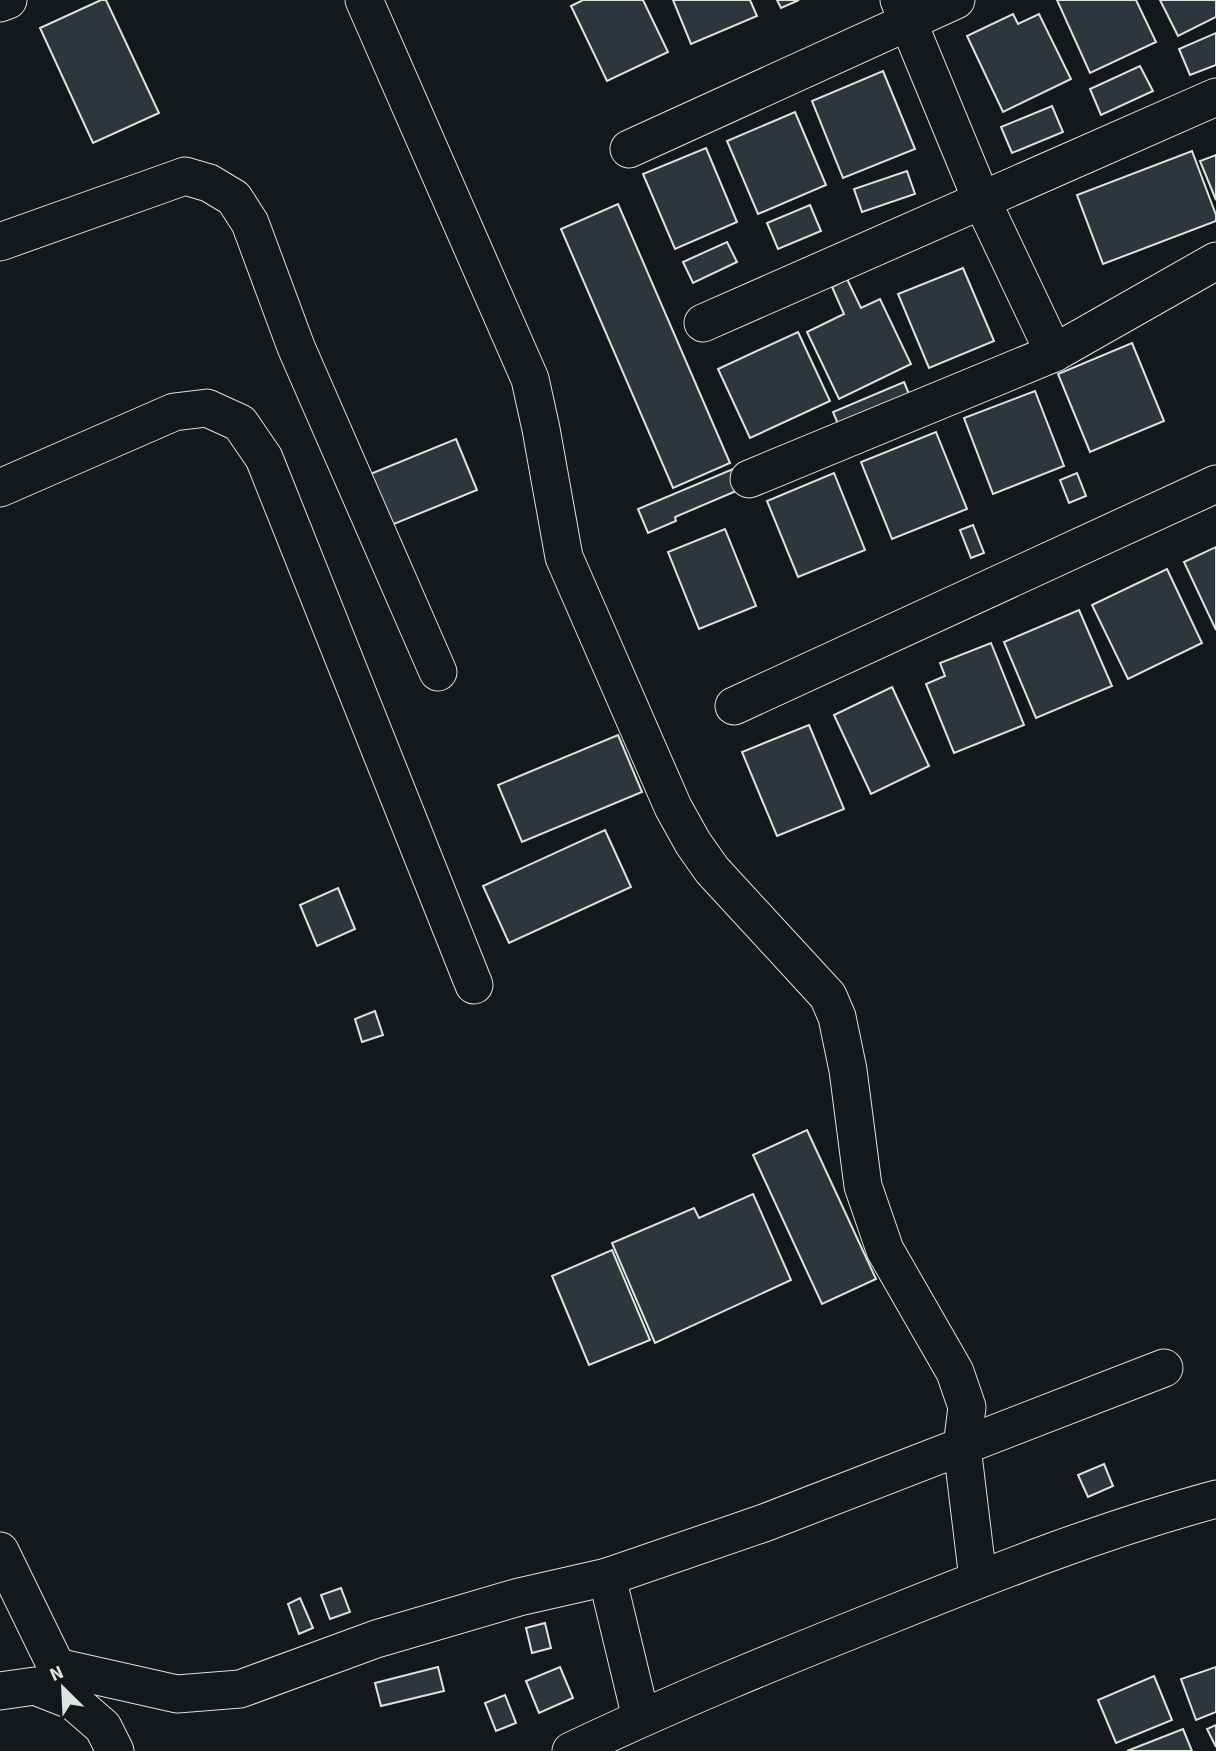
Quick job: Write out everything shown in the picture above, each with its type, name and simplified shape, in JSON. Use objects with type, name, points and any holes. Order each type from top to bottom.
[{"type":"street","points":[[0,3],[8,0]]},
{"type":"street","points":[[364,0],[530,379],[564,557],[673,807],[712,870],[828,996],[837,1017],[848,1070],[863,1186],[885,1250],[955,1372],[967,1407],[962,1447],[978,1579]]},
{"type":"street","points":[[629,149],[903,10],[956,0]]},
{"type":"street","points":[[903,10],[982,201],[1054,353]]},
{"type":"street","points":[[703,323],[1216,97]]},
{"type":"street","points":[[0,242],[185,176],[209,183],[234,198],[250,223],[296,347],[438,673]]},
{"type":"street","points":[[750,479],[1054,353],[1216,261]]},
{"type":"street","points":[[0,488],[174,412],[207,408],[240,423],[264,458],[474,985]]},
{"type":"street","points":[[734,706],[1216,484]]},
{"type":"street","points":[[57,1667],[177,1694],[240,1689],[376,1639],[519,1597],[607,1577],[764,1523],[1164,1368]]},
{"type":"street","points":[[571,1751],[641,1718],[978,1579],[1172,1511],[1216,1499]]},
{"type":"street","points":[[0,1551],[73,1701]]},
{"type":"street","points":[[607,1577],[641,1718]]},
{"type":"street","points":[[0,1691],[35,1686],[73,1701],[103,1727],[115,1751]]},
{"type":"building","points":[[106,0],[159,113],[93,143],[40,28]]},
{"type":"building","points":[[583,0],[643,0],[668,52],[607,81],[571,6]]},
{"type":"building","points":[[673,0],[750,0],[757,16],[691,44]]},
{"type":"building","points":[[777,0],[799,0],[781,8]]},
{"type":"building","points":[[1057,0],[1136,0],[1156,42],[1090,73]]},
{"type":"building","points":[[1160,0],[1216,0],[1216,17],[1178,36]]},
{"type":"building","points":[[1013,14],[1018,24],[1039,14],[1071,79],[1003,112],[967,36]]},
{"type":"building","points":[[1216,33],[1216,65],[1190,75],[1179,49]]},
{"type":"building","points":[[1140,66],[1153,91],[1101,115],[1090,89]]},
{"type":"building","points":[[883,71],[915,149],[843,178],[812,101]]},
{"type":"building","points":[[1052,106],[1063,132],[1012,153],[1001,127]]},
{"type":"building","points":[[795,112],[826,185],[758,214],[727,141]]},
{"type":"building","points":[[706,148],[737,222],[675,249],[643,174]]},
{"type":"building","points":[[1192,151],[1216,221],[1103,264],[1077,195]]},
{"type":"building","points":[[1216,155],[1216,200],[1200,161]]},
{"type":"building","points":[[907,171],[915,194],[862,212],[854,189]]},
{"type":"building","points":[[618,204],[730,463],[673,488],[561,229]]},
{"type":"building","points":[[810,205],[821,231],[778,249],[767,223]]},
{"type":"building","points":[[727,242],[737,262],[693,283],[683,262]]},
{"type":"building","points":[[963,268],[994,341],[929,368],[898,294]]},
{"type":"building","points":[[847,279],[861,308],[880,299],[911,364],[839,399],[807,332],[844,314],[832,287]]},
{"type":"building","points":[[798,332],[830,401],[750,438],[718,369]]},
{"type":"building","points":[[1132,343],[1164,421],[1090,452],[1058,374]]},
{"type":"building","points":[[904,382],[914,406],[843,436],[833,412]]},
{"type":"building","points":[[1035,391],[1064,466],[993,494],[964,418]]},
{"type":"building","points":[[936,432],[967,509],[892,539],[861,462]]},
{"type":"building","points":[[456,439],[477,490],[384,528],[363,477]]},
{"type":"building","points":[[733,469],[741,489],[675,517],[676,521],[648,533],[638,509]]},
{"type":"building","points":[[834,473],[865,550],[798,577],[767,501]]},
{"type":"building","points":[[1077,473],[1086,496],[1069,503],[1060,480]]},
{"type":"building","points":[[973,525],[984,553],[971,558],[960,530]]},
{"type":"building","points":[[725,529],[756,606],[699,629],[668,552]]},
{"type":"building","points":[[1216,547],[1216,630],[1184,562]]},
{"type":"building","points":[[1167,569],[1202,643],[1128,679],[1092,605]]},
{"type":"building","points":[[1079,610],[1112,686],[1036,718],[1004,642]]},
{"type":"building","points":[[991,643],[1024,725],[954,753],[926,684],[945,676],[940,663]]},
{"type":"building","points":[[892,687],[929,766],[871,794],[834,715]]},
{"type":"building","points":[[809,725],[844,809],[777,836],[742,752]]},
{"type":"building","points":[[618,735],[642,792],[522,842],[498,785]]},
{"type":"building","points":[[605,830],[631,887],[509,943],[483,886]]},
{"type":"building","points":[[338,888],[355,929],[317,946],[300,905]]},
{"type":"building","points":[[375,1011],[383,1035],[362,1042],[355,1019]]},
{"type":"building","points":[[807,1130],[876,1279],[822,1304],[753,1155]]},
{"type":"building","points":[[753,1194],[791,1280],[655,1343],[612,1243],[694,1208],[699,1218]]},
{"type":"building","points":[[612,1250],[650,1340],[589,1365],[552,1276]]},
{"type":"building","points":[[1104,1464],[1113,1486],[1088,1497],[1078,1475]]},
{"type":"building","points":[[341,1588],[350,1612],[330,1619],[321,1595]]},
{"type":"building","points":[[300,1598],[313,1628],[299,1634],[288,1604]]},
{"type":"building","points":[[545,1623],[551,1648],[532,1653],[526,1628]]},
{"type":"building","points":[[438,1667],[444,1691],[381,1706],[375,1683]]},
{"type":"building","points":[[560,1667],[573,1698],[539,1713],[526,1681]]},
{"type":"building","points":[[1216,1667],[1216,1712],[1196,1720],[1181,1679]]},
{"type":"building","points":[[1154,1676],[1172,1720],[1116,1743],[1098,1700]]},
{"type":"building","points":[[505,1695],[516,1723],[496,1731],[485,1703]]},
{"type":"building","points":[[1216,1725],[1216,1747],[1207,1729]]},
{"type":"building","points":[[1183,1729],[1192,1751],[1127,1751]]}]
